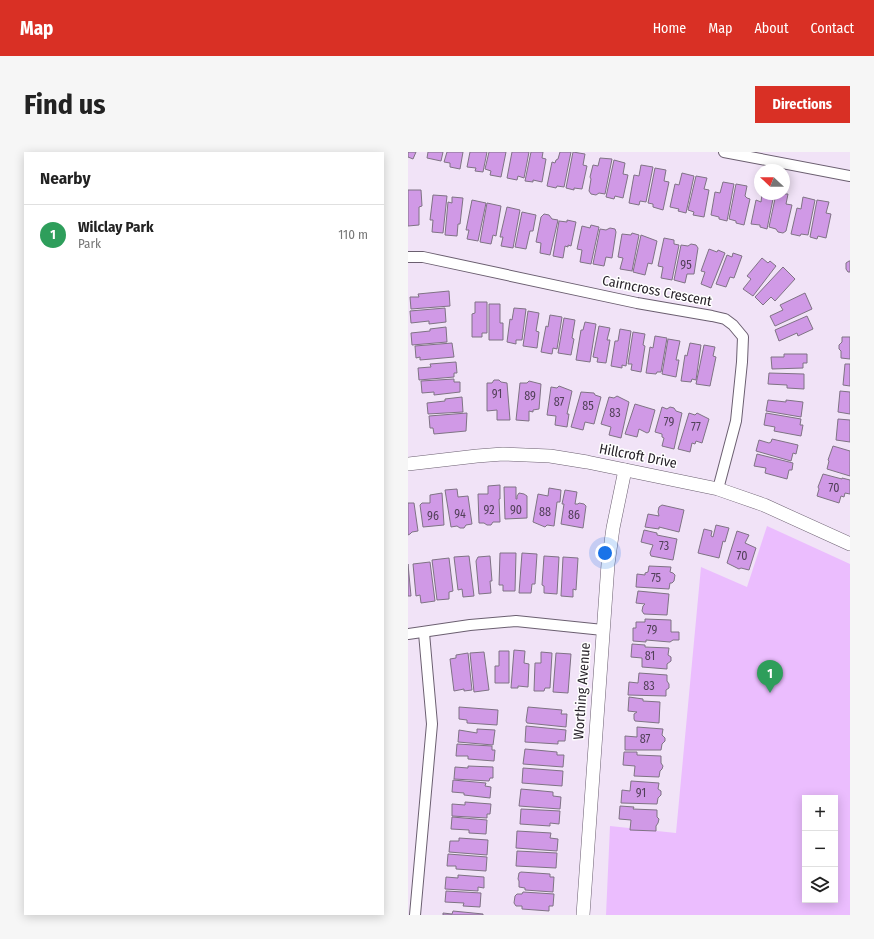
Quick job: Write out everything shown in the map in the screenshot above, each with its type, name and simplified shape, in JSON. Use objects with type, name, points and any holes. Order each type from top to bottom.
[{"type":"street","points":[[724,152],[850,176]]},
{"type":"street","name":"Cairncross Crescent","points":[[408,257],[423,257],[637,303],[725,319],[733,325],[742,337],[742,362],[736,421],[718,489]]},
{"type":"street","name":"Hillcroft Drive","points":[[408,462],[518,454],[564,458],[718,489],[764,505],[850,544]]},
{"type":"street","name":"Worthing Avenue","points":[[583,915],[608,557],[625,470]]},
{"type":"street","points":[[408,634],[424,633],[470,625],[516,621],[603,630]]},
{"type":"street","points":[[415,915],[432,724],[424,633]]},
{"type":"shaded area","points":[[767,526],[850,564],[850,915],[606,915],[610,826],[676,833],[701,567],[747,587]]},
{"type":"building","points":[[408,152],[416,152],[413,159],[408,157]]},
{"type":"building","points":[[428,152],[443,152],[441,161],[427,158]]},
{"type":"building","points":[[447,152],[463,152],[460,169],[450,167],[450,163],[444,162]]},
{"type":"building","points":[[470,152],[487,152],[483,172],[475,171],[476,168],[467,167]]},
{"type":"building","points":[[489,152],[506,152],[501,177],[490,175],[491,171],[485,169]]},
{"type":"building","points":[[512,152],[529,152],[524,178],[518,176],[517,180],[507,178]]},
{"type":"building","points":[[531,152],[543,152],[542,158],[546,159],[542,182],[533,180],[533,182],[525,181]]},
{"type":"building","points":[[560,152],[571,152],[564,187],[557,186],[556,188],[547,186],[552,162],[555,163]]},
{"type":"building","points":[[573,152],[585,154],[583,165],[587,166],[582,189],[574,188],[574,190],[566,188]]},
{"type":"building","points":[[600,158],[612,159],[605,194],[599,193],[596,195],[591,194],[589,191],[590,177],[593,165],[598,166]]},
{"type":"building","points":[[614,160],[625,163],[623,174],[628,175],[623,198],[615,196],[614,199],[606,197]]},
{"type":"building","points":[[641,165],[653,167],[646,202],[640,201],[639,205],[629,203],[634,175],[639,176]]},
{"type":"building","points":[[655,168],[666,170],[664,181],[669,182],[663,210],[653,207],[653,204],[648,203]]},
{"type":"building","points":[[682,173],[694,176],[686,213],[678,211],[679,209],[670,207],[675,184],[679,185]]},
{"type":"building","points":[[696,176],[707,178],[704,189],[709,190],[704,217],[693,215],[694,212],[688,210]]},
{"type":"building","points":[[723,182],[734,184],[727,221],[711,215],[715,192],[720,193]]},
{"type":"building","points":[[736,184],[747,186],[745,196],[750,199],[744,225],[729,219]]},
{"type":"building","points":[[408,190],[421,190],[422,206],[419,207],[419,225],[408,226]]},
{"type":"building","points":[[433,195],[447,196],[443,233],[432,232],[433,220],[430,220]]},
{"type":"building","points":[[452,197],[463,198],[457,236],[445,235],[448,202],[452,203]]},
{"type":"building","points":[[803,197],[815,200],[808,235],[801,234],[800,236],[791,234],[797,208],[801,209]]},
{"type":"building","points":[[472,200],[486,203],[478,241],[467,239],[469,230],[466,230]]},
{"type":"building","points":[[756,200],[761,202],[761,200],[773,200],[767,229],[760,227],[760,225],[751,224]]},
{"type":"building","points":[[775,200],[787,200],[786,204],[792,205],[786,231],[783,233],[778,232],[776,229],[769,227]]},
{"type":"building","points":[[817,200],[829,202],[826,213],[831,214],[826,238],[818,236],[817,239],[810,237]]},
{"type":"building","points":[[487,203],[501,206],[496,236],[493,235],[491,244],[480,242]]},
{"type":"building","points":[[507,207],[520,210],[513,248],[501,246],[503,237],[500,237]]},
{"type":"building","points":[[522,212],[536,215],[533,231],[530,231],[526,249],[515,247]]},
{"type":"building","points":[[544,214],[549,215],[552,219],[558,220],[550,255],[540,253],[541,243],[536,242],[541,217]]},
{"type":"building","points":[[567,220],[576,222],[571,246],[565,246],[563,258],[553,256],[559,221],[567,222]]},
{"type":"building","points":[[591,225],[599,227],[591,264],[580,262],[582,250],[577,249],[582,226],[590,228]]},
{"type":"building","points":[[610,228],[615,229],[616,232],[612,258],[606,257],[604,266],[593,264],[600,229],[606,230]]},
{"type":"building","points":[[632,233],[639,235],[632,271],[620,269],[623,258],[618,257],[622,234],[631,235]]},
{"type":"building","points":[[641,235],[657,241],[652,264],[648,263],[645,275],[633,272]]},
{"type":"building","points":[[664,238],[674,240],[674,244],[679,245],[672,280],[661,278],[663,267],[658,266]]},
{"type":"building","points":[[691,244],[696,245],[698,248],[694,274],[687,274],[685,283],[674,280],[681,245],[688,246]]},
{"type":"building","points":[[709,249],[717,252],[718,250],[725,253],[711,288],[701,284],[705,272],[701,271]]},
{"type":"building","points":[[733,253],[742,256],[734,278],[730,277],[726,287],[716,284],[727,255],[732,257]]},
{"type":"building","points":[[762,258],[768,263],[770,261],[776,266],[753,296],[743,289],[751,279],[747,276]]},
{"type":"building","points":[[849,261],[850,272],[848,272],[846,269],[846,263]]},
{"type":"building","points":[[783,267],[795,279],[775,301],[771,297],[763,305],[755,297]]},
{"type":"building","points":[[449,291],[450,306],[411,309],[410,297],[419,297],[418,294]]},
{"type":"building","points":[[805,293],[812,309],[775,326],[770,316],[783,310],[780,305]]},
{"type":"building","points":[[475,302],[487,302],[487,333],[482,333],[482,337],[472,337],[472,314],[475,313]]},
{"type":"building","points":[[489,304],[500,304],[500,323],[503,323],[503,340],[489,340]]},
{"type":"building","points":[[445,308],[446,322],[429,324],[429,321],[411,323],[410,311]]},
{"type":"building","points":[[514,308],[526,309],[522,340],[516,340],[516,344],[507,342],[510,319],[512,320]]},
{"type":"building","points":[[528,311],[539,313],[536,331],[539,332],[537,348],[523,346]]},
{"type":"building","points":[[550,315],[562,317],[557,349],[553,348],[552,354],[541,352],[546,326],[548,327]]},
{"type":"building","points":[[807,316],[813,329],[798,336],[797,333],[779,341],[775,330]]},
{"type":"building","points":[[564,318],[575,320],[571,355],[558,353]]},
{"type":"building","points":[[585,322],[596,324],[590,362],[576,360],[581,330],[583,330]]},
{"type":"building","points":[[599,326],[610,328],[607,340],[610,340],[606,363],[597,362],[598,358],[593,357]]},
{"type":"building","points":[[446,327],[447,342],[412,345],[411,333],[430,331],[430,329]]},
{"type":"building","points":[[620,329],[631,331],[626,366],[622,365],[622,368],[611,366],[615,341],[618,341]]},
{"type":"building","points":[[633,332],[645,334],[643,345],[645,346],[641,372],[631,370],[632,364],[628,364]]},
{"type":"building","points":[[655,336],[667,338],[661,372],[657,372],[656,374],[646,373],[650,347],[653,348]]},
{"type":"building","points":[[842,337],[850,337],[850,359],[841,358],[839,345],[842,342]]},
{"type":"building","points":[[668,339],[680,341],[676,360],[679,360],[676,377],[662,374]]},
{"type":"building","points":[[452,343],[454,357],[420,360],[420,357],[416,358],[415,346]]},
{"type":"building","points":[[690,343],[701,345],[696,380],[692,379],[691,382],[681,381],[685,355],[687,356]]},
{"type":"building","points":[[704,345],[715,347],[713,356],[716,357],[710,386],[696,384]]},
{"type":"building","points":[[784,354],[807,354],[807,363],[803,363],[803,368],[772,369],[771,357],[784,357]]},
{"type":"building","points":[[456,362],[457,373],[454,373],[454,377],[419,380],[418,368],[431,367],[430,364]]},
{"type":"building","points":[[845,364],[850,364],[850,386],[843,385]]},
{"type":"building","points":[[769,373],[804,374],[804,389],[787,388],[787,385],[768,384]]},
{"type":"building","points":[[454,379],[454,382],[460,382],[460,392],[434,395],[434,392],[422,393],[421,381]]},
{"type":"building","points":[[494,380],[507,383],[510,420],[497,420],[497,410],[487,411],[487,383],[492,383]]},
{"type":"building","points":[[529,381],[541,384],[539,409],[533,410],[533,412],[529,411],[529,421],[516,420],[520,383],[527,383]]},
{"type":"building","points":[[559,386],[572,391],[567,414],[569,414],[567,427],[555,425],[556,416],[547,415],[551,387],[557,388]]},
{"type":"building","points":[[840,391],[850,392],[850,414],[838,412]]},
{"type":"building","points":[[581,392],[594,393],[595,395],[601,397],[594,424],[585,422],[583,430],[571,427]]},
{"type":"building","points":[[617,396],[629,402],[621,438],[609,435],[611,427],[601,424],[609,397],[614,398]]},
{"type":"building","points":[[462,397],[463,412],[428,414],[427,403]]},
{"type":"building","points":[[768,400],[803,402],[801,417],[766,411]]},
{"type":"building","points":[[635,404],[655,410],[649,432],[647,433],[639,429],[637,437],[625,434]]},
{"type":"building","points":[[662,407],[667,409],[670,407],[674,408],[676,411],[682,413],[674,449],[662,446],[664,438],[662,437],[662,434],[655,432]]},
{"type":"building","points":[[467,413],[466,431],[434,434],[433,428],[430,428],[429,416]]},
{"type":"building","points":[[689,413],[695,415],[697,413],[709,419],[702,443],[696,441],[695,444],[692,443],[690,452],[678,449]]},
{"type":"building","points":[[766,413],[801,419],[800,425],[803,425],[801,436],[774,431],[775,427],[764,425]]},
{"type":"building","points":[[838,419],[850,420],[850,442],[836,440]]},
{"type":"building","points":[[772,439],[798,445],[796,454],[793,453],[791,461],[756,451],[759,440],[769,443]]},
{"type":"building","points":[[833,446],[850,451],[850,476],[827,469],[828,460]]},
{"type":"building","points":[[757,454],[793,463],[792,470],[789,470],[787,479],[765,473],[766,468],[754,466]]},
{"type":"building","points":[[823,474],[850,480],[850,494],[845,493],[844,497],[841,496],[839,503],[817,496],[819,489],[818,487]]},
{"type":"building","points":[[500,485],[500,522],[493,522],[491,525],[479,523],[478,494],[488,494],[488,486]]},
{"type":"building","points":[[504,487],[516,487],[516,499],[519,493],[527,496],[527,518],[505,519]]},
{"type":"building","points":[[549,488],[561,490],[560,502],[557,502],[554,526],[547,525],[545,527],[533,522],[538,494],[548,496]]},
{"type":"building","points":[[457,489],[458,497],[468,496],[472,524],[466,525],[464,528],[457,526],[451,527],[445,490]]},
{"type":"building","points":[[565,490],[577,492],[575,504],[579,503],[586,506],[583,528],[561,524],[564,504],[562,504]]},
{"type":"building","points":[[442,493],[444,525],[423,527],[420,505],[422,503],[430,503],[430,495]]},
{"type":"building","points":[[408,503],[414,503],[418,531],[412,532],[408,535]]},
{"type":"building","points":[[662,505],[684,510],[679,532],[659,527],[659,529],[645,527],[648,514],[659,516],[659,507]]},
{"type":"building","points":[[716,525],[729,528],[725,542],[723,541],[719,558],[698,553],[704,529],[712,531],[711,536],[713,537]]},
{"type":"building","points":[[644,530],[657,533],[657,535],[677,539],[673,560],[651,556],[650,553],[653,545],[641,542]]},
{"type":"building","points":[[737,531],[749,535],[745,543],[756,548],[749,570],[739,569],[727,563]]},
{"type":"building","points":[[500,553],[516,553],[515,591],[503,591],[503,585],[499,585]]},
{"type":"building","points":[[522,553],[537,554],[535,584],[532,584],[531,593],[519,593]]},
{"type":"building","points":[[469,556],[474,596],[463,597],[462,589],[458,590],[454,557]]},
{"type":"building","points":[[490,556],[492,581],[490,581],[491,593],[479,594],[476,561],[478,557]]},
{"type":"building","points":[[544,556],[559,557],[557,594],[544,593],[544,586],[542,585]]},
{"type":"building","points":[[563,557],[578,558],[576,590],[573,589],[573,597],[561,596]]},
{"type":"building","points":[[449,558],[453,591],[449,592],[449,599],[437,600],[432,560]]},
{"type":"building","points":[[430,562],[435,601],[421,603],[420,595],[416,596],[413,564]]},
{"type":"building","points":[[408,564],[411,596],[408,596]]},
{"type":"building","points":[[649,566],[671,567],[670,572],[675,575],[674,581],[670,583],[669,589],[636,587],[637,574],[645,575],[645,573],[648,572]]},
{"type":"building","points":[[638,591],[669,594],[667,615],[644,614],[642,611],[645,604],[636,603]]},
{"type":"building","points":[[645,619],[671,620],[671,632],[679,632],[679,640],[673,640],[670,642],[646,640],[646,642],[633,641],[633,628],[636,628],[636,622],[645,622]]},
{"type":"building","points":[[632,644],[645,645],[645,647],[669,648],[668,655],[671,657],[671,661],[667,664],[667,669],[642,667],[642,658],[631,657]]},
{"type":"building","points":[[514,650],[525,651],[524,663],[529,664],[528,687],[518,686],[518,688],[511,688]]},
{"type":"building","points":[[499,651],[509,651],[509,683],[495,683],[495,666],[499,666]]},
{"type":"building","points":[[484,652],[489,690],[474,692],[470,653]]},
{"type":"building","points":[[541,652],[552,653],[550,688],[545,688],[544,691],[534,691],[535,663],[541,663]]},
{"type":"building","points":[[468,653],[472,690],[464,691],[464,689],[454,691],[450,659],[456,658],[456,655]]},
{"type":"building","points":[[556,653],[571,654],[568,693],[553,692]]},
{"type":"building","points":[[639,673],[667,675],[669,688],[666,690],[666,696],[628,695],[629,682],[638,683]]},
{"type":"building","points":[[629,697],[643,699],[643,701],[660,702],[659,723],[635,721],[634,714],[637,712],[628,711]]},
{"type":"building","points":[[459,707],[498,710],[497,725],[467,723],[467,720],[459,719]]},
{"type":"building","points":[[528,707],[562,710],[561,714],[567,714],[566,727],[527,723]]},
{"type":"building","points":[[526,726],[566,730],[565,741],[558,741],[558,744],[525,742]]},
{"type":"building","points":[[637,727],[663,729],[662,735],[665,738],[665,741],[662,744],[661,750],[625,750],[625,736],[637,737]]},
{"type":"building","points":[[477,729],[495,730],[493,745],[458,742],[459,730],[477,733]]},
{"type":"building","points":[[457,744],[492,746],[492,750],[495,750],[494,761],[468,759],[468,756],[456,756]]},
{"type":"building","points":[[525,749],[557,752],[557,755],[564,755],[563,767],[523,764]]},
{"type":"building","points":[[624,752],[637,752],[637,755],[661,756],[661,763],[663,766],[659,777],[634,776],[635,766],[623,765]]},
{"type":"building","points":[[468,766],[493,767],[493,778],[490,778],[489,781],[454,779],[455,767],[468,768]]},
{"type":"building","points":[[523,768],[563,771],[562,786],[522,783]]},
{"type":"building","points":[[453,780],[486,783],[485,786],[491,787],[490,798],[452,792]]},
{"type":"building","points":[[631,781],[659,783],[658,789],[661,791],[661,795],[658,798],[657,804],[621,803],[622,790],[630,791]]},
{"type":"building","points":[[521,789],[553,792],[553,796],[561,797],[560,809],[519,806]]},
{"type":"building","points":[[465,802],[491,804],[490,814],[487,814],[487,818],[452,816],[452,804],[465,805]]},
{"type":"building","points":[[620,806],[634,807],[633,809],[657,810],[657,817],[659,819],[656,826],[656,831],[630,830],[631,820],[619,819]]},
{"type":"building","points":[[521,809],[560,811],[559,824],[550,823],[550,826],[520,824]]},
{"type":"building","points":[[452,817],[487,820],[486,834],[469,833],[469,830],[451,829]]},
{"type":"building","points":[[517,831],[551,833],[550,838],[558,839],[557,851],[516,848]]},
{"type":"building","points":[[459,838],[488,840],[487,855],[449,852],[450,841],[459,841]]},
{"type":"building","points":[[517,851],[557,853],[556,868],[516,866]]},
{"type":"building","points":[[448,854],[487,857],[486,871],[456,869],[456,866],[447,866]]},
{"type":"building","points":[[519,873],[550,874],[550,877],[554,877],[553,892],[525,890],[525,888],[519,887],[518,879]]},
{"type":"building","points":[[458,875],[484,877],[484,888],[478,887],[478,891],[445,889],[446,877],[458,878]]},
{"type":"building","points":[[446,891],[481,893],[480,907],[463,906],[464,903],[445,902]]},
{"type":"building","points":[[523,892],[554,894],[553,906],[549,906],[549,911],[522,909],[522,906],[516,906],[514,903],[515,896],[517,894],[522,894]]},
{"type":"building","points":[[453,911],[483,915],[443,915],[443,913],[452,914]]},
{"type":"place","name":"Wilclay Park","points":[[770,693]]}]
